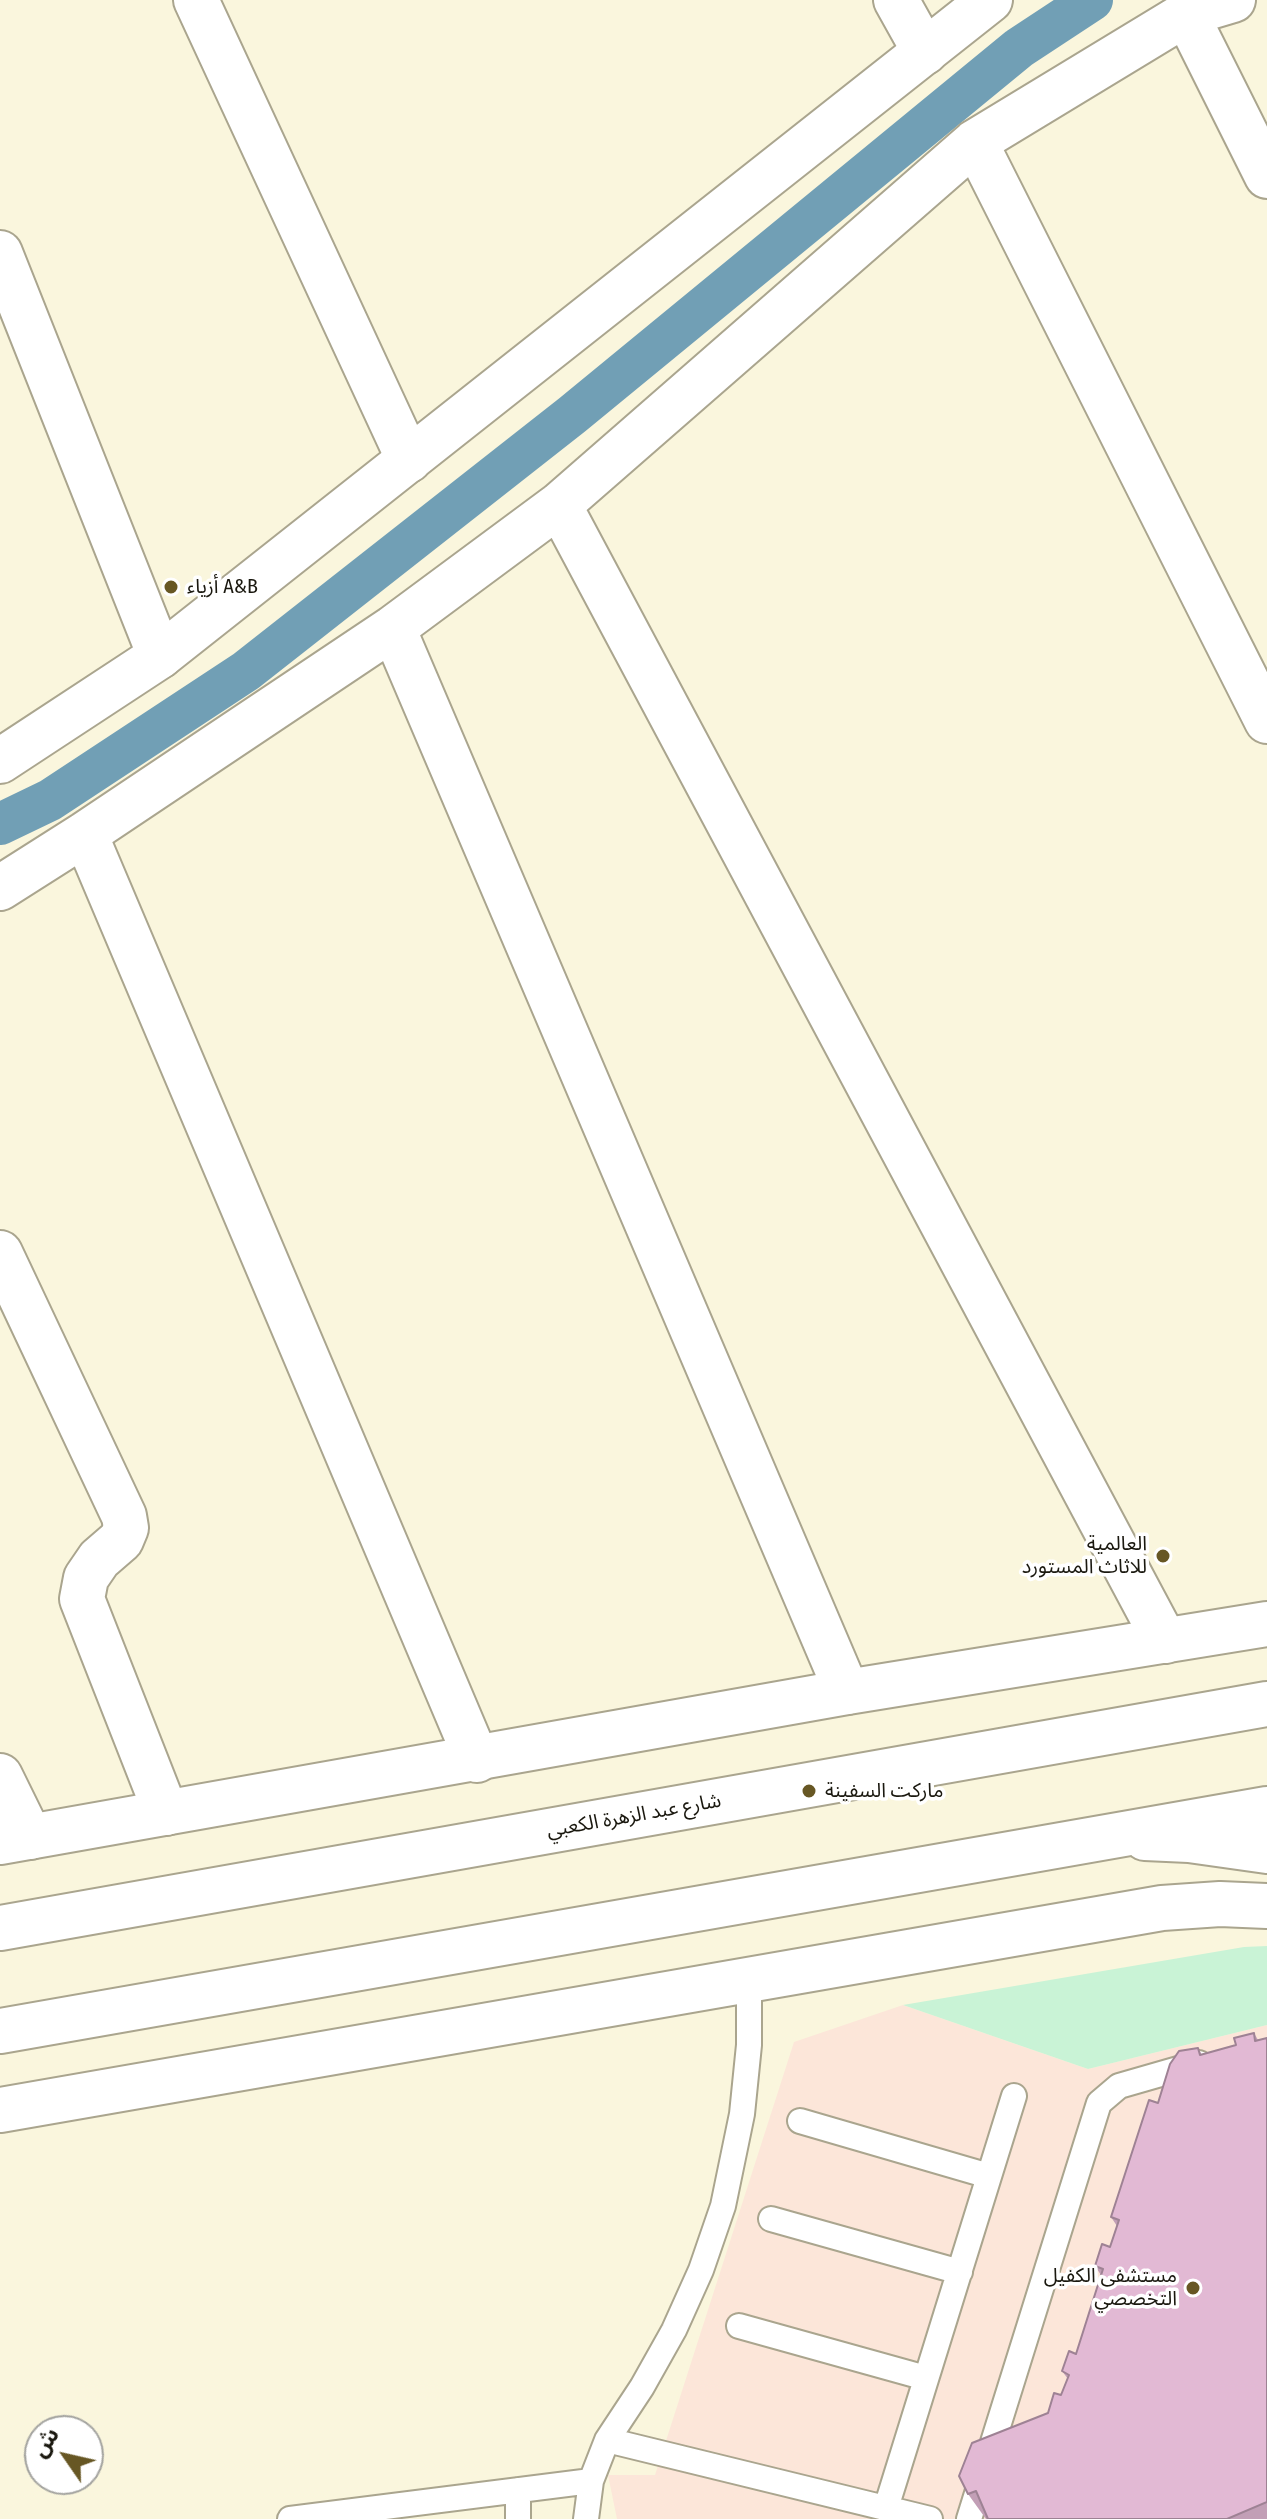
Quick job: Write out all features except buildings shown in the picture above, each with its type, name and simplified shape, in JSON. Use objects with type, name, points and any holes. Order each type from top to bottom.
[{"type":"street","points":[[196,0],[409,460]]},
{"type":"street","points":[[896,0],[925,52]]},
{"type":"street","points":[[0,761],[160,656],[990,0]]},
{"type":"street","points":[[0,888],[393,628],[559,505],[975,142],[1186,14],[1233,0]]},
{"type":"street","points":[[1186,14],[1267,176]]},
{"type":"street","points":[[975,142],[1267,721]]},
{"type":"street","points":[[0,253],[160,656]]},
{"type":"street","points":[[559,505],[1165,1641]]},
{"type":"street","points":[[393,628],[847,1692]]},
{"type":"street","points":[[85,834],[477,1760]]},
{"type":"street","points":[[0,1253],[124,1516],[126,1528],[121,1540],[99,1559],[86,1578],[82,1599],[166,1813]]},
{"type":"street","points":[[0,1776],[15,1840],[847,1692],[1267,1624]]},
{"type":"street","name":"شارع عبد الزهرة الكعبي","points":[[0,1928],[1267,1704]]},
{"type":"street","points":[[0,2031],[1267,1809]]},
{"type":"street","points":[[1115,1836],[1189,1840],[1267,1851]]},
{"type":"street","points":[[0,2110],[1162,1908],[1220,1904],[1267,1906]]},
{"type":"lane","points":[[586,2519],[591,2481],[607,2440],[674,2330],[701,2270],[723,2206],[742,2114],[749,2045],[749,1979]]},
{"type":"lane","points":[[969,2519],[1099,2103],[1119,2086],[1225,2056]]},
{"type":"lane","points":[[886,2508],[1014,2096]]},
{"type":"lane","points":[[800,2121],[989,2176]]},
{"type":"lane","points":[[771,2219],[960,2272]]},
{"type":"lane","points":[[739,2326],[926,2378]]},
{"type":"lane","points":[[607,2440],[930,2519]]},
{"type":"lane","points":[[290,2519],[591,2481]]},
{"type":"lane","points":[[518,2490],[518,2519]]},
{"type":"shaded area","points":[[903,2005],[1088,2069],[1267,2025],[1267,2519],[617,2519],[608,2475],[655,2475],[794,2042]]},
{"type":"green space","points":[[1267,1946],[1267,2025],[1088,2069],[903,2005],[1244,1947]]},
{"type":"waterway","points":[[0,824],[50,800],[246,671],[572,415],[1019,48],[1092,0]]},
{"type":"place","name":"أزياء A&B","points":[[171,587]]},
{"type":"place","name":"العالمية للاثاث المستورد","points":[[1163,1556]]},
{"type":"place","name":"ماركت السفينة","points":[[809,1791]]},
{"type":"place","name":"مستشفى الكفيل التخصصي","points":[[1193,2288]]}]
